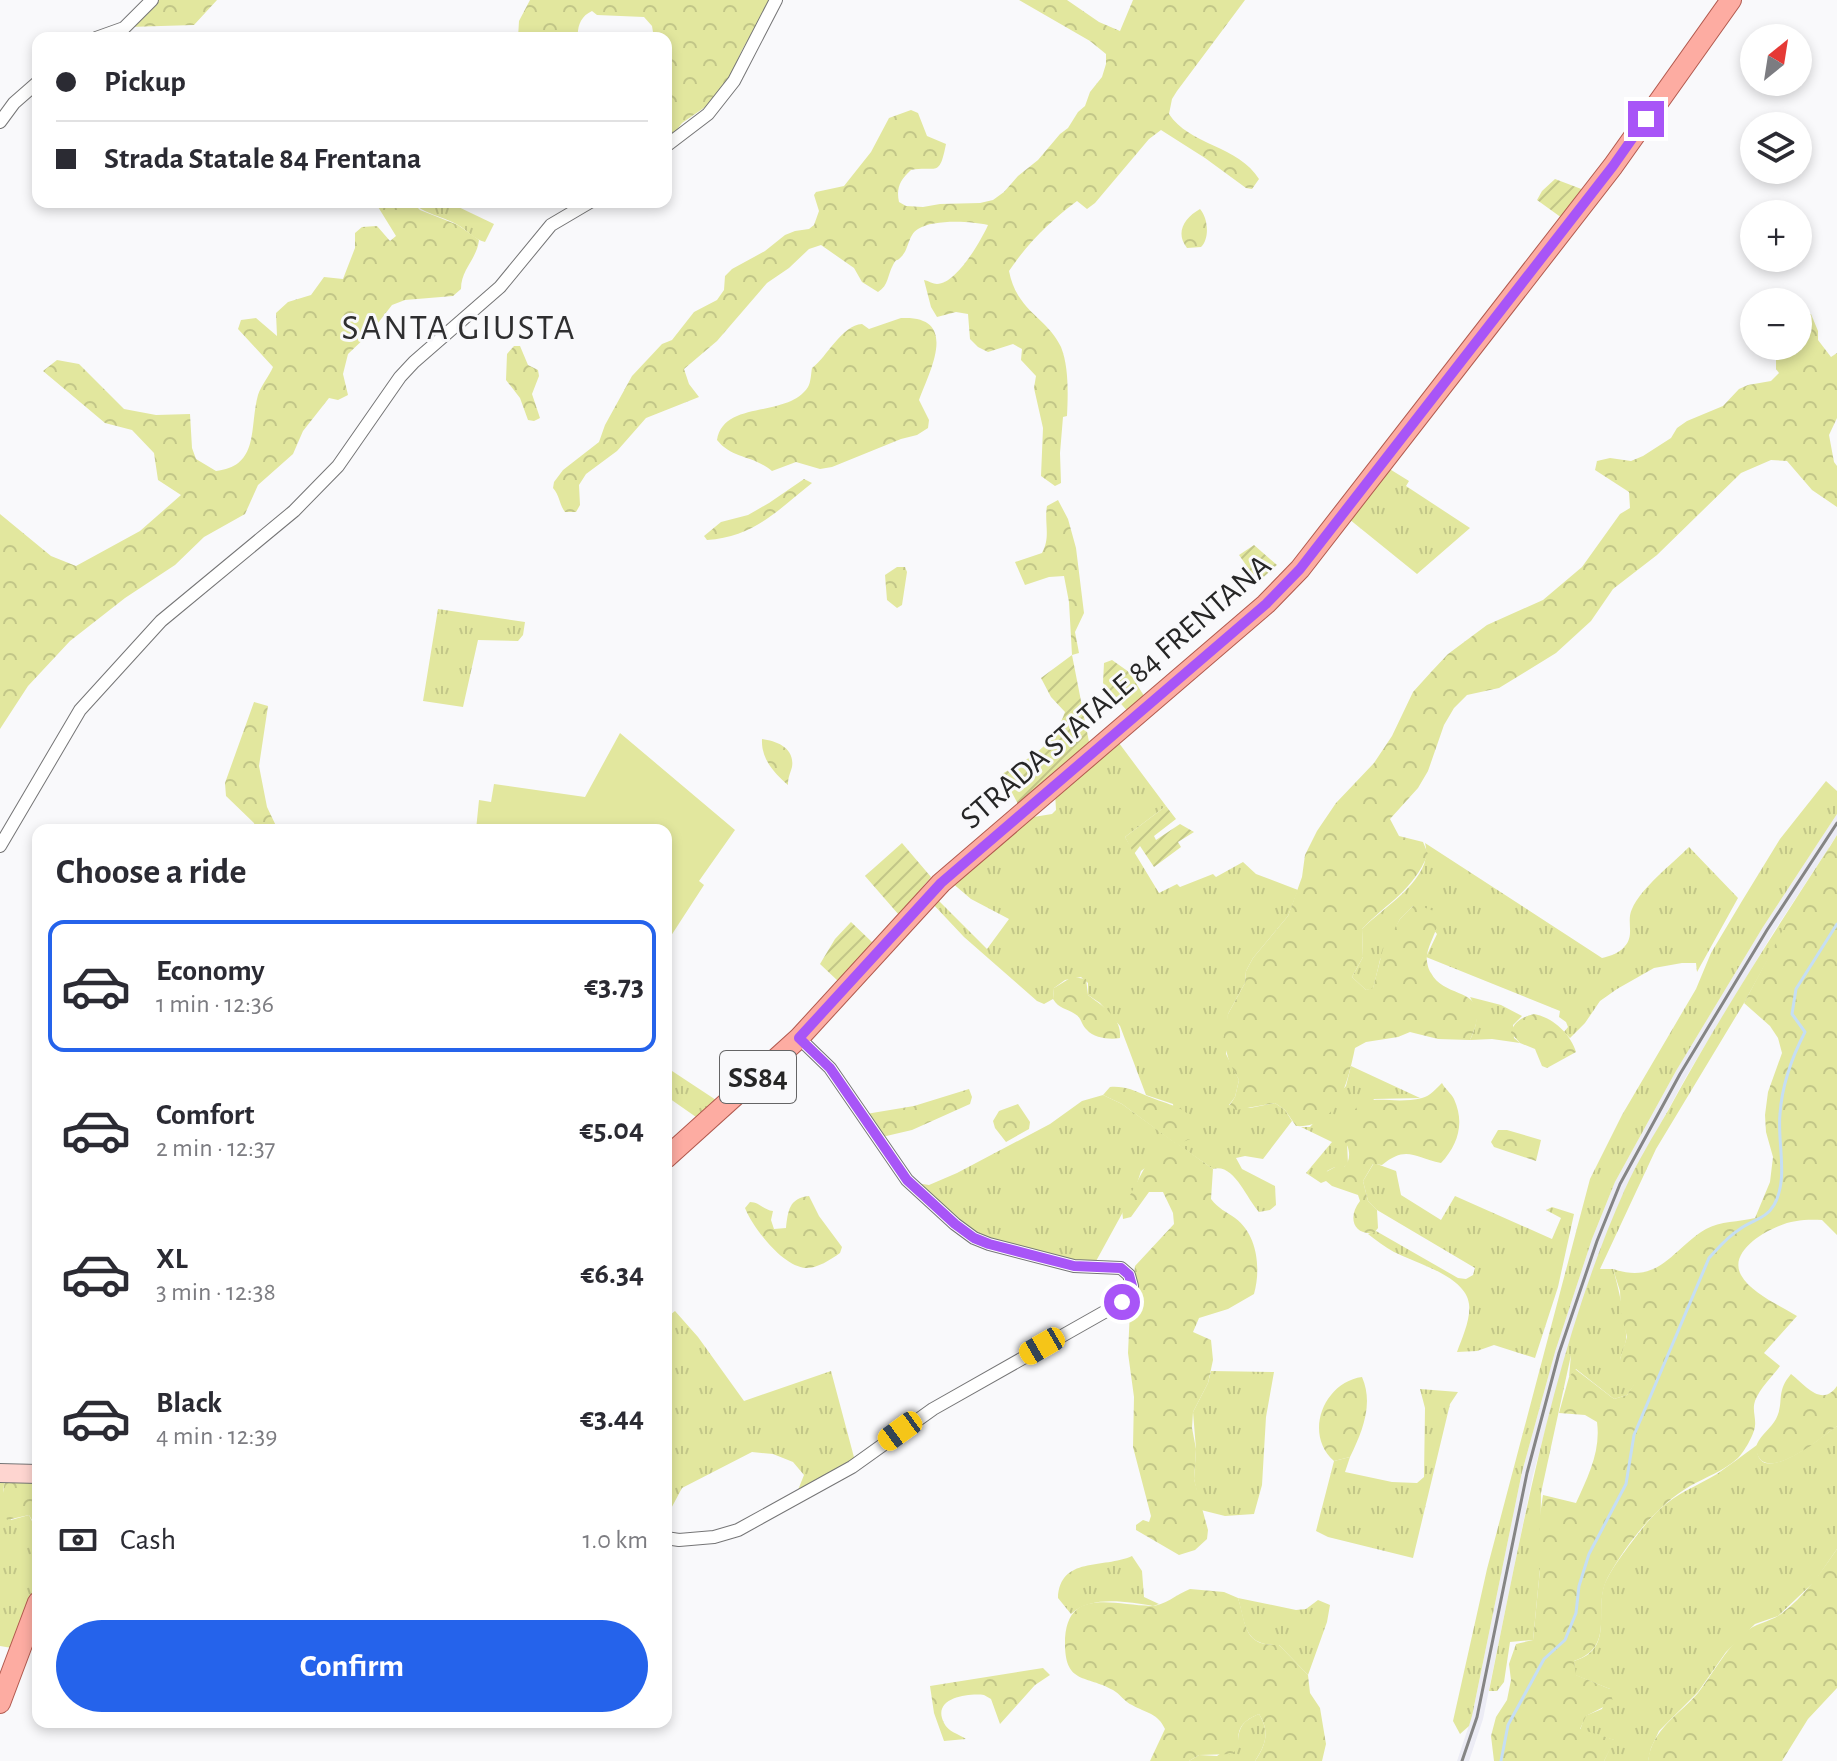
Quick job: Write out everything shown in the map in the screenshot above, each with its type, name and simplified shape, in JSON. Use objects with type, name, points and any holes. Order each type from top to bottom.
[{"type":"main road","name":"STRADA STATALE 84 FRENTANA","points":[[672,1153],[799,1038],[941,883],[1266,604],[1300,569],[1613,166],[1731,0]]},
{"type":"main road","points":[[0,1703],[32,1618]]},
{"type":"street","points":[[113,32],[124,28],[152,0]]},
{"type":"street","points":[[672,141],[708,114],[734,81],[776,0]]},
{"type":"street","points":[[0,122],[14,103],[32,87]]},
{"type":"street","points":[[0,846],[80,710],[161,621],[294,511],[338,466],[400,377],[414,362],[500,287],[551,225],[580,208]]},
{"type":"street","points":[[672,1539],[714,1537],[738,1530],[812,1490],[852,1467],[925,1414],[1122,1302],[1132,1286],[1129,1275],[1121,1268],[1074,1266],[989,1244],[974,1238],[955,1224],[907,1180],[830,1068],[799,1038]]},
{"type":"street","points":[[0,1473],[32,1474]]},
{"type":"shaded area","points":[[1837,814],[1837,835],[1773,933],[1686,1077],[1626,1187],[1603,1243],[1566,1355],[1533,1475],[1483,1719],[1469,1761],[1457,1761],[1472,1716],[1522,1472],[1555,1352],[1592,1239],[1615,1182],[1676,1071],[1763,927]]},
{"type":"green space","points":[[156,0],[217,0],[194,25],[128,27]]},
{"type":"green space","points":[[530,0],[771,0],[742,50],[727,84],[708,105],[682,123],[672,136],[672,32],[653,32],[644,17],[597,15],[592,11],[580,22],[578,32],[518,32],[519,21]]},
{"type":"green space","points":[[1019,0],[1067,0],[1099,22],[1120,31],[1133,0],[1245,0],[1177,91],[1169,114],[1189,133],[1227,152],[1250,168],[1259,179],[1252,189],[1246,188],[1161,130],[1149,139],[1095,203],[1087,209],[1077,201],[1067,208],[1032,242],[1009,271],[1019,296],[1055,337],[1064,355],[1068,399],[1060,453],[1061,483],[1055,486],[1041,476],[1043,428],[1034,388],[1036,376],[1021,360],[1022,349],[1013,344],[988,352],[970,339],[968,314],[956,312],[937,317],[931,307],[924,280],[937,284],[952,277],[974,251],[988,225],[942,222],[915,232],[878,292],[862,282],[854,268],[821,245],[809,249],[767,283],[717,341],[684,369],[689,384],[699,397],[646,418],[617,451],[586,474],[579,485],[580,505],[576,512],[565,512],[553,488],[554,482],[563,470],[599,442],[632,376],[662,344],[672,340],[694,312],[717,300],[724,290],[725,276],[732,269],[765,251],[785,235],[814,225],[819,211],[814,195],[816,192],[844,186],[871,152],[889,118],[911,110],[918,113],[927,136],[946,144],[939,166],[911,170],[900,184],[899,202],[906,206],[923,207],[993,200],[1068,128],[1102,77],[1106,54],[1090,41]]},
{"type":"green space","points":[[1555,179],[1584,190],[1562,218],[1537,200]]},
{"type":"green space","points":[[379,208],[418,208],[458,225],[479,240],[461,289],[453,296],[405,300],[392,305],[371,332],[348,354],[343,374],[348,395],[338,400],[329,398],[303,431],[293,454],[258,485],[245,514],[204,537],[175,565],[125,598],[70,641],[28,686],[0,729],[0,514],[51,556],[76,566],[140,531],[181,495],[158,480],[154,453],[132,430],[105,423],[43,371],[57,360],[79,364],[124,409],[156,415],[190,414],[192,448],[196,459],[216,471],[230,468],[240,462],[250,444],[258,395],[273,367],[238,329],[241,320],[256,318],[277,336],[276,313],[288,302],[311,295],[324,277],[343,279],[355,248],[355,233],[362,227],[377,226],[390,241],[396,236]]},
{"type":"green space","points":[[420,208],[461,208],[494,224],[485,242],[458,225]]},
{"type":"green space","points":[[1200,209],[1206,223],[1206,239],[1201,247],[1187,248],[1182,237],[1183,226]]},
{"type":"green space","points":[[1812,316],[1818,340],[1831,357],[1837,353],[1837,418],[1829,435],[1837,466],[1837,507],[1812,490],[1787,461],[1771,460],[1741,473],[1657,555],[1613,589],[1591,621],[1556,653],[1499,688],[1467,695],[1454,708],[1444,725],[1428,771],[1418,788],[1390,819],[1399,836],[1423,842],[1428,854],[1415,878],[1362,929],[1363,957],[1352,977],[1366,990],[1373,988],[1383,949],[1400,919],[1413,906],[1434,912],[1438,924],[1427,955],[1428,967],[1438,982],[1473,1002],[1477,1010],[1470,1040],[1438,1039],[1410,1032],[1366,1042],[1355,1048],[1339,1100],[1322,1120],[1310,1125],[1296,1126],[1285,1110],[1275,1103],[1236,1110],[1229,1106],[1239,1080],[1230,1064],[1223,1040],[1228,1014],[1245,983],[1246,971],[1288,916],[1302,877],[1305,855],[1317,831],[1336,803],[1374,763],[1392,736],[1413,692],[1448,654],[1487,625],[1543,600],[1582,567],[1620,514],[1630,508],[1629,492],[1595,470],[1597,461],[1610,458],[1631,461],[1643,456],[1671,438],[1677,428],[1687,421],[1723,406],[1739,389],[1771,381],[1779,373],[1776,360],[1812,360]]},
{"type":"green space","points":[[901,318],[919,320],[931,326],[936,335],[934,361],[919,400],[929,420],[928,428],[917,435],[820,469],[796,462],[772,471],[729,451],[717,440],[722,427],[731,419],[798,397],[809,385],[812,368],[848,330],[862,324],[869,329]]},
{"type":"green space","points":[[514,346],[520,346],[528,365],[538,370],[539,376],[532,394],[540,418],[534,421],[528,420],[520,398],[506,380],[507,354]]},
{"type":"green space","points":[[1388,468],[1409,481],[1406,486],[1470,528],[1417,574],[1349,519]]},
{"type":"green space","points":[[804,479],[812,483],[752,528],[724,538],[707,540],[704,536],[721,522],[748,515]]},
{"type":"green space","points":[[1058,500],[1068,519],[1076,548],[1084,613],[1075,632],[1079,653],[1072,655],[1064,576],[1025,585],[1015,562],[1042,553],[1046,541],[1047,506]]},
{"type":"green space","points":[[1254,545],[1277,565],[1258,582],[1239,555]]},
{"type":"green space","points":[[897,567],[905,567],[907,572],[902,605],[897,608],[887,600],[885,575]]},
{"type":"green space","points":[[438,609],[525,622],[523,635],[518,641],[478,640],[463,707],[423,701]]},
{"type":"green space","points":[[1072,655],[1090,747],[1019,806],[1002,774],[1040,750],[1060,724],[1065,712],[1051,697],[1041,678]]},
{"type":"green space","points":[[1112,660],[1129,672],[1146,699],[1129,713],[1103,683],[1104,663]]},
{"type":"green space","points":[[254,702],[268,706],[259,766],[267,807],[275,824],[254,824],[226,796],[225,783]]},
{"type":"green space","points":[[620,733],[735,830],[699,881],[704,885],[672,934],[672,824],[477,824],[479,800],[491,802],[494,784],[585,797]]},
{"type":"green space","points":[[762,739],[779,744],[791,755],[788,785],[769,765]]},
{"type":"green space","points":[[1116,739],[1166,806],[1125,837],[1159,893],[1177,884],[1180,887],[1213,874],[1216,877],[1243,862],[1256,874],[1298,890],[1288,916],[1253,958],[1246,971],[1245,983],[1228,1014],[1226,1054],[1239,1080],[1235,1097],[1229,1105],[1250,1108],[1275,1103],[1285,1110],[1292,1121],[1263,1159],[1236,1158],[1242,1169],[1275,1186],[1276,1205],[1270,1210],[1259,1212],[1227,1171],[1213,1169],[1177,1144],[1173,1104],[1146,1095],[1120,1026],[1100,1003],[1088,995],[1088,983],[1081,977],[1065,980],[1054,988],[1053,999],[1044,1004],[1037,1001],[964,937],[931,902],[935,897],[987,949],[1009,919],[971,899],[951,882],[1021,819],[1052,814],[1056,810],[1055,792]]},
{"type":"green space","points":[[1826,781],[1837,791],[1837,814],[1763,927],[1676,1071],[1615,1182],[1592,1239],[1555,1352],[1522,1472],[1472,1716],[1469,1726],[1460,1734],[1453,1721],[1487,1569],[1590,1179],[1622,1115],[1696,989],[1711,953],[1780,839]]},
{"type":"green space","points":[[1166,806],[1176,819],[1154,836],[1156,840],[1180,824],[1194,832],[1178,842],[1181,847],[1154,867],[1140,846],[1134,854],[1125,837]]},
{"type":"green space","points":[[1837,835],[1837,1235],[1822,1220],[1789,1222],[1756,1239],[1739,1259],[1741,1275],[1751,1287],[1797,1316],[1764,1353],[1780,1366],[1755,1401],[1754,1430],[1743,1452],[1727,1467],[1677,1494],[1654,1515],[1624,1551],[1608,1577],[1603,1589],[1600,1636],[1587,1654],[1574,1661],[1576,1675],[1610,1689],[1613,1702],[1586,1716],[1580,1729],[1615,1740],[1604,1761],[1494,1761],[1491,1736],[1496,1717],[1507,1700],[1511,1680],[1509,1664],[1516,1644],[1533,1640],[1543,1495],[1576,1503],[1595,1454],[1597,1422],[1585,1415],[1559,1413],[1569,1377],[1575,1369],[1614,1399],[1627,1395],[1636,1381],[1623,1371],[1620,1359],[1627,1337],[1620,1291],[1613,1269],[1629,1273],[1654,1269],[1711,1226],[1755,1218],[1770,1182],[1773,1157],[1765,1115],[1768,1092],[1782,1053],[1778,1038],[1770,1026],[1744,1003]]},
{"type":"green space","points":[[902,843],[931,877],[899,915],[865,876]]},
{"type":"green space","points":[[1425,843],[1602,958],[1625,946],[1629,937],[1630,914],[1636,901],[1689,847],[1738,898],[1697,972],[1696,963],[1654,968],[1600,1001],[1570,1038],[1564,1032],[1568,1027],[1559,1017],[1560,1011],[1426,957],[1437,934],[1413,906],[1400,919],[1380,960],[1373,989],[1366,990],[1352,977],[1363,957],[1362,929],[1415,880],[1426,856]]},
{"type":"green space","points":[[1830,846],[1744,1003],[1656,1149],[1600,1269],[1613,1269],[1626,1334],[1620,1359],[1637,1381],[1627,1395],[1614,1399],[1576,1369],[1569,1377],[1571,1355],[1541,1493],[1540,1569],[1533,1640],[1510,1642],[1504,1682],[1497,1691],[1489,1691],[1529,1500],[1560,1372],[1600,1249],[1646,1149],[1767,943]]},
{"type":"green space","points":[[851,922],[873,943],[838,981],[820,964],[835,939]]},
{"type":"green space","points":[[1072,977],[1086,979],[1088,995],[1114,1018],[1120,1038],[1094,1035],[1077,1016],[1055,1002],[1054,988]]},
{"type":"green space","points":[[1470,997],[1501,1005],[1522,1016],[1513,1025],[1514,1038],[1520,1043],[1470,1040],[1476,1018]]},
{"type":"green space","points":[[1534,1014],[1560,1027],[1576,1052],[1547,1068],[1542,1066],[1535,1049],[1520,1043],[1511,1033],[1520,1020]]},
{"type":"green space","points":[[1351,1066],[1420,1098],[1374,1099],[1347,1143],[1348,1164],[1327,1171],[1326,1181],[1321,1183],[1306,1173],[1332,1142],[1301,1127],[1310,1127],[1346,1086]]},
{"type":"green space","points":[[672,1071],[716,1100],[696,1117],[672,1100]]},
{"type":"green space","points":[[1442,1083],[1454,1099],[1459,1117],[1458,1133],[1452,1149],[1441,1163],[1404,1154],[1382,1165],[1373,1164],[1363,1181],[1368,1201],[1377,1210],[1378,1228],[1374,1233],[1361,1231],[1353,1218],[1360,1201],[1358,1195],[1326,1181],[1326,1172],[1335,1167],[1344,1167],[1348,1161],[1349,1150],[1343,1140],[1348,1121],[1363,1103],[1422,1098]]},
{"type":"green space","points":[[1110,1087],[1133,1090],[1177,1107],[1190,1116],[1200,1130],[1195,1137],[1178,1144],[1213,1169],[1211,1199],[1243,1225],[1256,1253],[1254,1294],[1228,1309],[1199,1318],[1193,1332],[1211,1340],[1213,1360],[1208,1383],[1193,1412],[1192,1428],[1196,1449],[1194,1479],[1208,1530],[1207,1539],[1195,1550],[1179,1555],[1136,1530],[1136,1525],[1143,1520],[1149,1522],[1151,1516],[1133,1447],[1134,1397],[1128,1353],[1135,1266],[1174,1224],[1173,1213],[1163,1192],[1149,1192],[1131,1217],[1123,1219],[1122,1210],[1152,1154],[1161,1145],[1176,1144],[1122,1104],[1103,1095]]},
{"type":"green space","points":[[969,1089],[972,1097],[970,1104],[912,1130],[882,1137],[866,1114],[914,1106]]},
{"type":"green space","points":[[1103,1095],[1122,1104],[1177,1144],[1141,1171],[1135,1190],[1095,1263],[1029,1252],[979,1236],[916,1183],[929,1185],[957,1173],[1050,1124],[1082,1101]]},
{"type":"green space","points":[[1018,1104],[1030,1122],[1029,1129],[1006,1142],[993,1121],[999,1111]]},
{"type":"green space","points":[[1498,1130],[1541,1140],[1536,1161],[1494,1147],[1491,1142]]},
{"type":"green space","points":[[1374,1163],[1396,1171],[1401,1195],[1441,1220],[1455,1196],[1552,1239],[1561,1218],[1546,1210],[1552,1207],[1574,1214],[1558,1287],[1535,1358],[1494,1345],[1477,1351],[1457,1352],[1469,1316],[1466,1294],[1449,1278],[1394,1252],[1368,1234],[1376,1231],[1458,1278],[1466,1279],[1473,1275],[1475,1268],[1377,1210],[1368,1201],[1363,1181]]},
{"type":"green space","points":[[809,1196],[819,1216],[842,1247],[840,1253],[828,1261],[806,1268],[779,1254],[762,1236],[745,1208],[750,1202],[773,1211],[771,1220],[774,1229],[786,1228],[793,1203]]},
{"type":"green space","points":[[675,1311],[698,1337],[744,1401],[831,1371],[855,1461],[796,1495],[804,1475],[793,1462],[773,1454],[752,1452],[682,1488],[672,1507],[672,1313]]},
{"type":"green space","points":[[1211,1371],[1274,1372],[1266,1417],[1262,1485],[1254,1514],[1225,1516],[1201,1510],[1194,1479],[1196,1449],[1193,1412]]},
{"type":"green space","points":[[1791,1374],[1820,1395],[1831,1392],[1837,1386],[1837,1426],[1790,1458],[1770,1463],[1762,1461],[1756,1446],[1776,1419],[1783,1387]]},
{"type":"green space","points":[[1362,1377],[1367,1408],[1362,1428],[1350,1457],[1334,1461],[1320,1437],[1322,1411],[1337,1388]]},
{"type":"green space","points":[[1420,1389],[1458,1392],[1450,1404],[1413,1558],[1328,1537],[1316,1531],[1334,1461],[1350,1457],[1345,1472],[1392,1482],[1417,1483],[1424,1477],[1425,1408]]},
{"type":"green space","points":[[1837,1426],[1837,1549],[1815,1581],[1778,1616],[1755,1624],[1726,1652],[1698,1692],[1659,1731],[1648,1761],[1604,1761],[1614,1740],[1580,1730],[1585,1716],[1602,1709],[1610,1689],[1575,1675],[1574,1661],[1595,1648],[1601,1628],[1605,1583],[1619,1560],[1647,1522],[1667,1503],[1717,1474],[1757,1445],[1759,1458],[1767,1463],[1778,1462],[1805,1449]]},
{"type":"green space","points":[[0,1479],[5,1479],[3,1491],[11,1520],[29,1515],[32,1521],[32,1598],[12,1648],[0,1646]]},
{"type":"green space","points":[[5,1479],[32,1481],[32,1520],[29,1515],[7,1520],[2,1500]]},
{"type":"green space","points":[[1837,1549],[1837,1688],[1808,1719],[1782,1761],[1648,1761],[1661,1731],[1698,1693],[1737,1641],[1748,1630],[1776,1617],[1797,1600]]},
{"type":"green space","points":[[1132,1556],[1142,1571],[1144,1597],[1159,1604],[1099,1602],[1071,1614],[1058,1598],[1066,1576],[1075,1570]]},
{"type":"green space","points":[[1190,1589],[1224,1592],[1238,1598],[1245,1625],[1253,1638],[1279,1645],[1308,1675],[1310,1693],[1320,1708],[1326,1744],[1322,1761],[1255,1761],[1265,1738],[1265,1726],[1259,1714],[1242,1726],[1238,1735],[1239,1747],[1232,1754],[1199,1755],[1189,1761],[1150,1761],[1165,1729],[1159,1720],[1129,1704],[1113,1690],[1079,1677],[1069,1667],[1065,1646],[1067,1627],[1072,1614],[1081,1607],[1106,1602],[1151,1606]]},
{"type":"green space","points":[[1238,1598],[1296,1610],[1306,1609],[1318,1600],[1330,1605],[1308,1675],[1279,1645],[1253,1638],[1245,1625]]},
{"type":"green space","points":[[1043,1668],[1050,1675],[1035,1685],[1000,1724],[991,1699],[984,1695],[961,1696],[947,1703],[941,1715],[944,1723],[966,1739],[944,1741],[934,1713],[930,1686]]},
{"type":"green space","points":[[1259,1714],[1265,1727],[1265,1738],[1255,1761],[1189,1761],[1199,1755],[1217,1756],[1238,1741],[1244,1724]]},
{"type":"waterway","points":[[1501,1761],[1508,1725],[1544,1659],[1565,1640],[1576,1613],[1579,1586],[1589,1554],[1626,1484],[1634,1435],[1709,1258],[1731,1235],[1767,1213],[1774,1205],[1782,1172],[1781,1103],[1788,1072],[1805,1032],[1792,1014],[1796,989],[1837,924]]},
{"type":"railway","points":[[1462,1761],[1477,1717],[1527,1473],[1559,1353],[1597,1241],[1620,1184],[1680,1074],[1767,930],[1837,823]]},
{"type":"district","name":"SANTA GIUSTA","points":[[459,326]]},
{"type":"route","points":[[1122,1302],[1132,1286],[1129,1275],[1121,1268],[1074,1266],[989,1244],[974,1238],[955,1224],[907,1180],[830,1068],[799,1038],[913,910],[941,883],[1266,604],[1300,569],[1613,166],[1646,119]]}]
